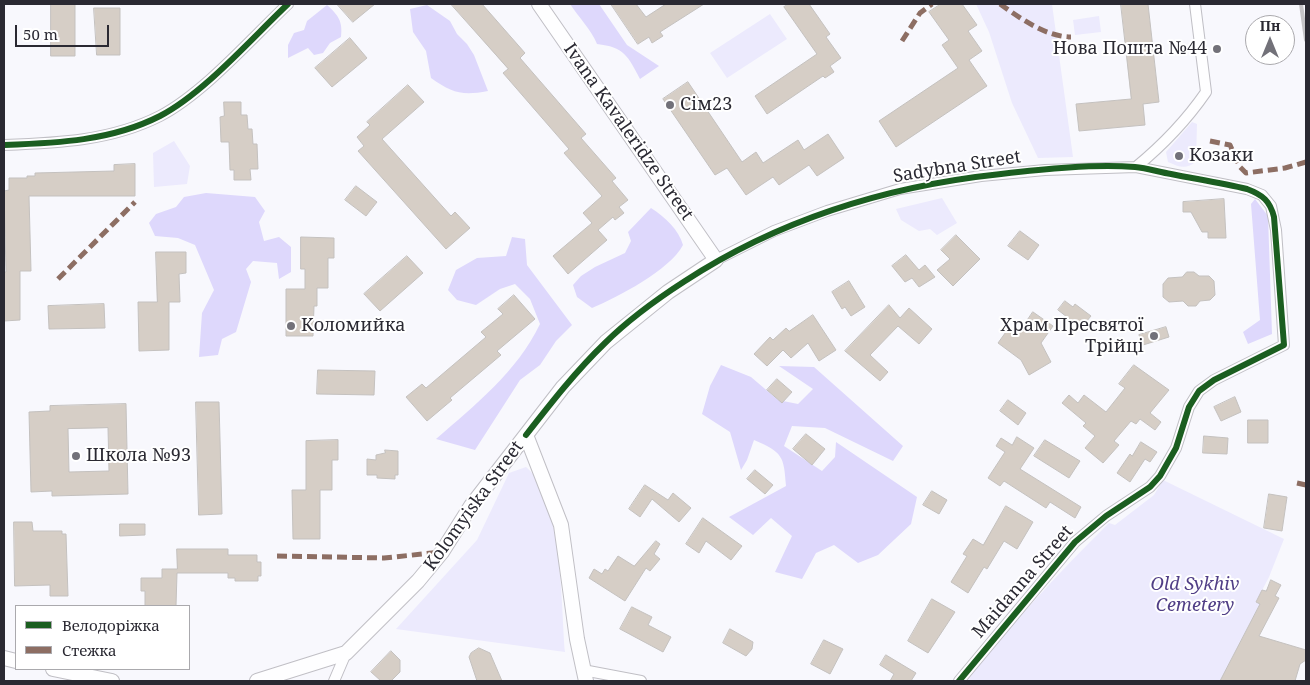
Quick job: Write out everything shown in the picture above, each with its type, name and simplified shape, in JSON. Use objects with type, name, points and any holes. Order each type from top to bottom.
[{"type":"main road","name":"Ivana Kavaleridze Street","points":[[539,4],[716,260]]},
{"type":"main road","name":"Kolomyiska Street","points":[[257,681],[346,653],[418,580],[442,552],[471,506],[526,435],[564,387],[606,342],[655,302],[716,260]]},
{"type":"main road","points":[[526,435],[561,525],[585,676]]},
{"type":"main road","points":[[59,670],[112,681]]},
{"type":"street","points":[[4,145],[94,138],[122,131],[160,116],[209,80],[288,4]]},
{"type":"street","points":[[1136,167],[1165,144],[1188,119],[1206,92],[1195,4]]},
{"type":"street","name":"Sadybna Street","points":[[716,260],[794,223],[894,191],[946,181],[1012,172],[1136,167],[1214,182]]},
{"type":"street","name":"Maidanna Street","points":[[959,681],[1075,542],[1106,516],[1150,487],[1160,476],[1176,448],[1189,407],[1199,392],[1214,380],[1284,345],[1276,230],[1271,206],[1267,199],[1255,192],[1214,182]]},
{"type":"street","points":[[334,681],[346,653]]},
{"type":"street","points":[[585,676],[641,681]]},
{"type":"green space","points":[[976,4],[1052,4],[1073,157],[1038,158],[1012,103],[989,32]]},
{"type":"green space","points":[[770,14],[787,39],[727,78],[710,53]]},
{"type":"green space","points":[[1099,16],[1101,32],[1075,35],[1073,20]]},
{"type":"green space","points":[[1192,122],[1197,124],[1196,161],[1186,167],[1168,162],[1166,152]]},
{"type":"green space","points":[[174,141],[190,166],[187,184],[154,187],[153,153]]},
{"type":"green space","points":[[942,198],[957,223],[937,235],[930,229],[919,231],[901,220],[896,209]]},
{"type":"green space","points":[[526,467],[538,482],[547,502],[554,526],[561,581],[565,652],[396,629],[477,540],[509,473]]},
{"type":"green space","name":"Old Sykhiv Cemetery","points":[[1163,480],[1284,539],[1269,577],[1256,602],[1260,604],[1220,681],[965,681],[999,640],[1071,561],[1109,523],[1115,525],[1154,495]]},
{"type":"shaded area","points":[[570,4],[599,4],[627,45],[659,66],[640,79],[624,54],[606,45],[597,44]]},
{"type":"shaded area","points":[[327,5],[339,19],[341,37],[330,43],[323,53],[314,55],[308,48],[288,58],[288,45],[294,33],[304,30],[307,21]]},
{"type":"shaded area","points":[[427,5],[450,21],[457,34],[467,44],[474,55],[488,91],[458,92],[445,87],[431,78],[426,51],[413,32],[410,9]]},
{"type":"shaded area","points":[[206,193],[255,197],[265,211],[259,222],[264,241],[279,237],[291,247],[291,272],[279,279],[277,263],[253,261],[246,269],[251,282],[236,332],[222,339],[218,355],[199,357],[202,313],[214,290],[195,245],[178,238],[155,236],[149,223],[156,214],[176,207],[184,197]]},
{"type":"shaded area","points":[[1255,199],[1268,216],[1272,334],[1248,344],[1243,332],[1260,320],[1251,204]]},
{"type":"shaded area","points":[[651,208],[671,224],[683,245],[667,264],[642,282],[592,308],[577,297],[573,285],[581,276],[595,267],[625,253],[631,241],[628,232]]},
{"type":"shaded area","points":[[512,237],[525,239],[527,265],[572,325],[556,341],[540,365],[520,380],[475,450],[436,439],[507,373],[531,341],[540,324],[530,299],[515,284],[500,289],[476,305],[457,300],[448,290],[456,270],[477,258],[506,256]]},
{"type":"shaded area","points":[[721,365],[751,377],[778,400],[798,404],[813,389],[779,366],[814,367],[903,446],[893,461],[825,428],[792,426],[784,446],[822,471],[835,457],[836,442],[917,497],[911,524],[878,555],[858,563],[834,545],[816,553],[802,579],[775,572],[792,536],[771,518],[753,535],[729,517],[786,486],[783,462],[771,448],[754,440],[747,460],[741,470],[730,432],[702,414],[710,386]]},
{"type":"building","points":[[51,4],[75,4],[75,56],[51,56]]},
{"type":"building","points":[[337,4],[375,4],[353,22]]},
{"type":"building","points":[[451,4],[482,4],[525,53],[520,58],[586,134],[581,138],[616,178],[612,181],[628,200],[619,207],[624,213],[615,220],[613,217],[598,230],[607,240],[568,274],[553,256],[592,223],[583,213],[602,196],[564,153],[569,149],[503,73],[508,69]]},
{"type":"building","points":[[611,4],[636,4],[646,17],[666,4],[704,4],[660,32],[663,36],[652,43],[649,37],[638,44]]},
{"type":"building","points":[[789,4],[809,4],[830,34],[826,37],[841,58],[830,66],[834,72],[825,78],[823,76],[767,114],[755,96],[817,54],[784,7]]},
{"type":"building","points":[[941,4],[962,4],[977,25],[968,31],[982,51],[969,60],[987,86],[896,147],[879,121],[958,68],[942,45],[949,40],[929,12]]},
{"type":"building","points":[[1121,4],[1148,4],[1159,102],[1143,104],[1145,125],[1079,131],[1076,104],[1131,99]]},
{"type":"building","points":[[94,8],[120,8],[120,55],[97,55]]},
{"type":"building","points":[[350,38],[367,58],[332,87],[315,68]]},
{"type":"building","points":[[688,82],[742,162],[756,152],[763,163],[798,140],[804,150],[828,134],[844,158],[817,176],[809,165],[779,185],[773,177],[746,195],[727,168],[715,175],[663,99]]},
{"type":"building","points":[[408,85],[424,102],[382,139],[451,216],[455,212],[470,228],[446,249],[358,151],[364,146],[357,137],[370,125],[367,122]]},
{"type":"building","points":[[224,102],[241,102],[241,115],[247,115],[248,129],[252,129],[253,144],[257,144],[258,169],[250,169],[251,180],[234,180],[234,170],[230,170],[229,142],[221,142],[220,117],[224,116]]},
{"type":"building","points":[[135,164],[135,196],[29,196],[31,271],[20,271],[20,320],[4,321],[4,272],[6,272],[4,191],[9,190],[9,178],[27,178],[27,176],[35,176],[35,173],[114,171],[114,165]]},
{"type":"building","points":[[356,186],[377,202],[366,216],[345,200]]},
{"type":"building","points":[[1224,199],[1226,238],[1208,238],[1208,232],[1202,232],[1191,212],[1183,212],[1183,202]]},
{"type":"building","points":[[1020,231],[1039,245],[1028,260],[1008,246]]},
{"type":"building","points":[[956,235],[980,259],[953,286],[937,270],[950,259],[941,250]]},
{"type":"building","points":[[301,237],[334,238],[334,258],[328,258],[328,288],[317,288],[313,336],[286,336],[286,289],[305,289],[305,269],[301,269]]},
{"type":"building","points":[[156,252],[186,252],[186,273],[179,274],[180,302],[169,302],[169,350],[139,351],[138,302],[157,302]]},
{"type":"building","points":[[906,255],[919,270],[925,265],[935,277],[919,287],[912,278],[905,282],[892,266]]},
{"type":"building","points":[[407,256],[423,273],[380,311],[364,294]]},
{"type":"building","points":[[1187,272],[1194,272],[1199,276],[1209,276],[1214,281],[1215,295],[1210,300],[1200,301],[1196,306],[1188,306],[1183,301],[1169,302],[1163,297],[1163,284],[1168,278],[1182,277]]},
{"type":"building","points":[[849,281],[865,307],[851,316],[845,307],[842,309],[832,292]]},
{"type":"building","points":[[514,295],[535,319],[497,351],[501,355],[450,398],[452,400],[427,421],[406,397],[422,384],[426,388],[486,337],[481,332],[503,314],[498,309]]},
{"type":"building","points":[[1065,301],[1073,307],[1075,304],[1091,316],[1081,328],[1058,310]]},
{"type":"building","points":[[104,304],[105,328],[49,329],[48,306]]},
{"type":"building","points":[[889,305],[900,318],[909,308],[932,329],[919,344],[898,326],[870,355],[888,372],[880,381],[845,351]]},
{"type":"building","points":[[1033,312],[1053,326],[1041,343],[1051,362],[1029,375],[1021,360],[998,343],[1008,329],[1016,336]]},
{"type":"building","points":[[813,315],[836,350],[819,361],[808,343],[791,358],[783,350],[767,366],[754,354],[770,337],[773,340],[786,328],[789,331]]},
{"type":"building","name":"Храм Пресвятої Трійці","points":[[1166,327],[1169,337],[1143,345],[1139,335]]},
{"type":"building","points":[[1134,365],[1169,390],[1150,413],[1161,422],[1155,430],[1140,419],[1136,424],[1131,421],[1114,441],[1119,445],[1103,463],[1085,448],[1095,436],[1083,426],[1086,423],[1062,403],[1069,395],[1078,403],[1084,395],[1106,412],[1125,388],[1119,384]]},
{"type":"building","points":[[318,370],[375,371],[374,395],[317,394]]},
{"type":"building","points":[[777,379],[792,392],[782,403],[767,390]]},
{"type":"building","points":[[1235,397],[1241,412],[1221,421],[1214,407]]},
{"type":"building","points":[[1008,400],[1026,413],[1018,425],[1000,411]]},
{"type":"building","points":[[196,402],[219,402],[222,514],[199,515]]},
{"type":"building","points":[[126,404],[128,494],[52,496],[52,491],[31,492],[29,412],[50,411],[50,406]],"holes":[[[108,428],[109,471],[69,472],[68,429]]]},
{"type":"building","points":[[1248,420],[1268,420],[1268,443],[1248,443]]},
{"type":"building","points":[[806,434],[825,449],[812,465],[793,449]]},
{"type":"building","points":[[1204,436],[1228,438],[1227,454],[1203,453]]},
{"type":"building","points":[[1017,437],[1034,448],[1020,469],[1081,507],[1075,518],[1050,502],[1046,508],[1004,481],[1000,486],[988,478],[1005,452],[996,446],[1001,438],[1012,445]]},
{"type":"building","points":[[338,440],[338,460],[332,460],[332,490],[320,490],[320,539],[293,539],[292,490],[306,490],[306,441]]},
{"type":"building","points":[[1045,440],[1080,461],[1069,478],[1034,456]]},
{"type":"building","points":[[1141,442],[1157,452],[1150,462],[1145,459],[1130,482],[1117,473]]},
{"type":"building","points":[[385,450],[398,451],[398,475],[395,475],[395,479],[377,478],[377,475],[367,475],[367,459],[376,460],[376,455],[385,453]]},
{"type":"building","points":[[755,470],[773,485],[765,494],[747,479]]},
{"type":"building","points":[[645,485],[668,500],[673,493],[691,508],[679,522],[652,499],[640,517],[629,509]]},
{"type":"building","points":[[932,491],[947,500],[939,514],[923,505]]},
{"type":"building","points":[[1269,494],[1287,497],[1282,531],[1264,528]]},
{"type":"building","points":[[1006,506],[1033,522],[1017,549],[1004,541],[987,569],[984,567],[968,593],[951,582],[967,556],[963,554],[973,539],[983,545]]},
{"type":"building","points":[[703,518],[742,546],[731,560],[706,541],[699,553],[686,544]]},
{"type":"building","points":[[14,522],[32,522],[33,531],[62,531],[62,534],[66,534],[68,596],[50,596],[50,585],[15,586]]},
{"type":"building","points":[[120,524],[145,524],[145,535],[120,536]]},
{"type":"building","points":[[656,541],[660,544],[654,554],[660,559],[650,571],[646,568],[625,601],[589,578],[594,569],[602,574],[605,569],[608,571],[618,556],[634,566]]},
{"type":"building","points":[[177,549],[228,549],[228,555],[257,555],[257,562],[261,562],[261,576],[258,576],[258,581],[235,581],[235,578],[228,578],[228,573],[177,573],[176,605],[145,605],[145,591],[141,591],[141,578],[162,578],[162,569],[177,569]]},
{"type":"building","points":[[1271,580],[1281,585],[1275,596],[1279,598],[1259,636],[1306,650],[1306,660],[1300,664],[1295,681],[1220,681],[1260,604],[1256,602],[1262,590],[1266,591]]},
{"type":"building","points":[[932,599],[955,612],[928,653],[908,641]]},
{"type":"building","points":[[632,607],[652,617],[648,625],[671,637],[663,652],[620,629]]},
{"type":"building","points":[[730,629],[753,642],[752,649],[746,656],[723,643]]},
{"type":"building","points":[[824,640],[843,649],[830,674],[811,664]]},
{"type":"building","points":[[479,648],[490,653],[502,681],[477,681],[469,657],[471,653]]},
{"type":"building","points":[[391,651],[400,660],[400,672],[391,681],[381,681],[371,672]]},
{"type":"building","points":[[886,655],[916,673],[911,681],[890,681],[894,674],[880,665]]},
{"type":"railway","points":[[1301,4],[1306,40]]},
{"type":"marked path","points":[[902,41],[920,13],[932,4]]},
{"type":"marked path","points":[[1000,4],[1025,21],[1043,30],[1052,34],[1071,37]]},
{"type":"marked path","points":[[1210,141],[1230,145],[1240,167],[1246,173],[1285,168],[1306,162]]},
{"type":"marked path","points":[[58,279],[135,202]]},
{"type":"marked path","points":[[1297,483],[1306,485]]},
{"type":"marked path","points":[[277,556],[384,558],[442,552]]},
{"type":"cycle path","points":[[4,145],[64,142],[103,136],[122,131],[160,116],[177,106],[210,80],[288,4]]},
{"type":"cycle path","points":[[526,435],[594,354],[614,334],[654,302],[685,281],[759,239],[837,208],[917,187],[959,179],[1034,170],[1085,167],[1119,166],[1140,168],[1238,187],[1257,194],[1268,203],[1274,217],[1284,345],[1214,380],[1199,391],[1189,407],[1176,448],[1160,476],[1150,487],[1106,516],[1075,542],[959,681]]},
{"type":"place","name":"Нова Пошта №44","points":[[1217,49]]},
{"type":"place","name":"Сім23","points":[[670,105]]},
{"type":"place","name":"Козаки","points":[[1179,156]]},
{"type":"place","name":"Коломийка","points":[[291,326]]},
{"type":"place","name":"Храм Пресвятої Трійці","points":[[1154,336]]},
{"type":"place","name":"Школа №93","points":[[76,456]]}]
